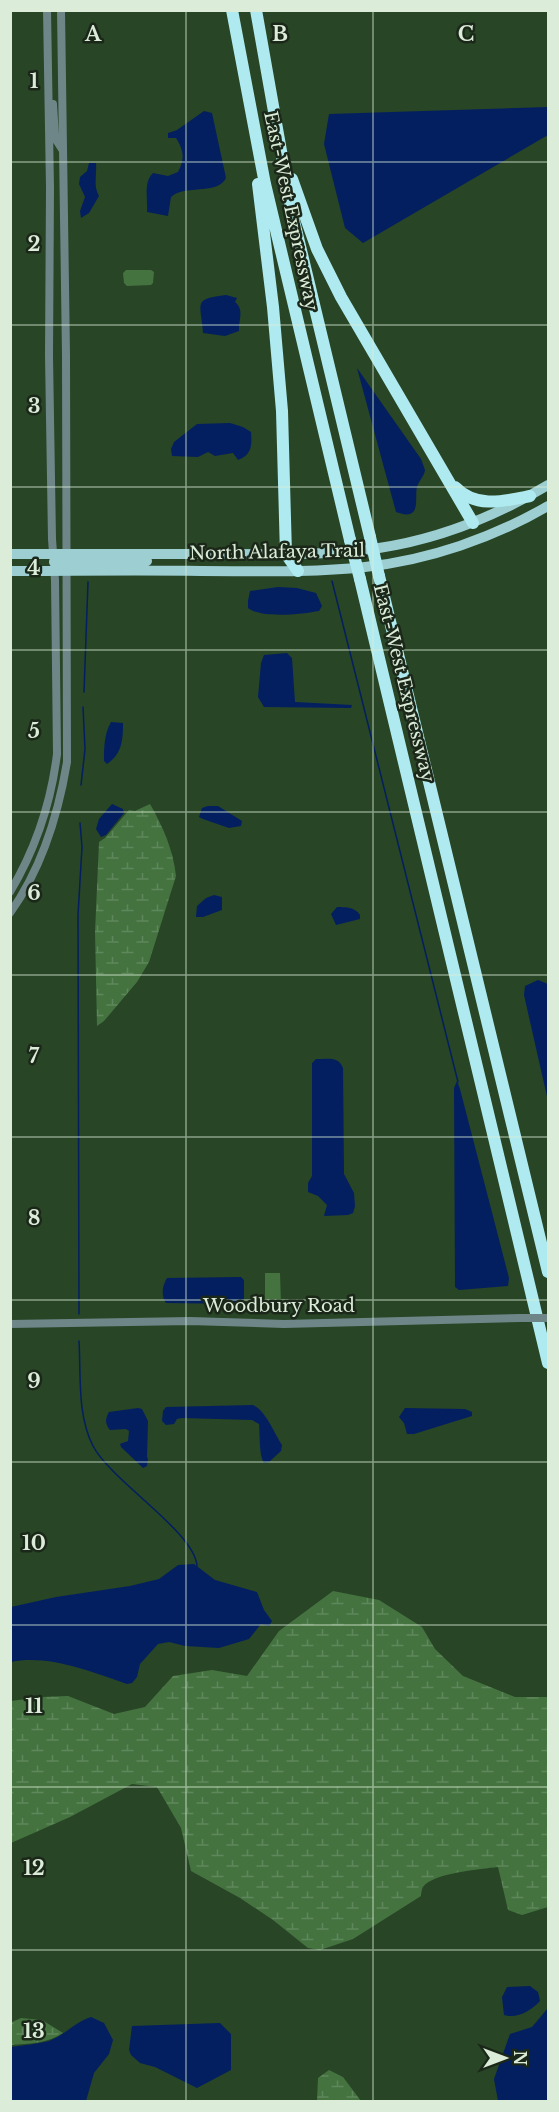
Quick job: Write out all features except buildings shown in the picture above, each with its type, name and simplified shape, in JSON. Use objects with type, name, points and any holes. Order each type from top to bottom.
[{"type":"highway","name":"East-West Expressway","points":[[232,10],[265,184],[549,1363]]},
{"type":"highway","name":"East-West Expressway","points":[[256,10],[292,213],[549,1272]]},
{"type":"highway","points":[[256,138],[257,176],[273,307],[282,411],[286,554],[298,571]]},
{"type":"highway","points":[[279,144],[317,249],[369,346],[473,523]]},
{"type":"highway","points":[[446,478],[461,493],[486,502],[530,496]]},
{"type":"main road","name":"North Alafaya Trail","points":[[66,562],[239,554],[333,553],[380,548],[425,538],[473,523],[549,485]]},
{"type":"main road","name":"North Alafaya Trail","points":[[66,562],[298,571],[387,564],[431,554],[482,538],[549,506]]},
{"type":"main road","points":[[473,523],[482,538]]},
{"type":"main road","points":[[10,554],[66,562]]},
{"type":"main road","points":[[10,571],[54,562],[66,562]]},
{"type":"street","points":[[10,892],[26,867],[39,830],[54,776],[57,754],[49,356],[47,10]]},
{"type":"street","points":[[10,913],[36,872],[61,799],[68,748],[61,10]]},
{"type":"street","points":[[48,85],[54,110],[55,138],[62,148]]},
{"type":"street","points":[[49,356],[66,355]]},
{"type":"street","name":"Woodbury Road","points":[[10,1324],[167,1322],[284,1324],[549,1318]]},
{"type":"green space","points":[[126,270],[151,270],[154,272],[153,283],[127,286],[124,283],[123,273]]},
{"type":"green space","points":[[150,804],[167,838],[176,876],[149,962],[137,982],[104,1021],[97,1026],[95,932],[99,842],[129,810],[135,811]]},
{"type":"green space","points":[[265,1273],[280,1273],[281,1304],[265,1304]]},
{"type":"green space","points":[[333,1591],[379,1600],[422,1627],[435,1649],[463,1676],[515,1697],[548,1697],[548,1907],[522,1915],[508,1910],[498,1867],[446,1875],[428,1882],[421,1896],[353,1939],[320,1950],[308,1948],[273,1920],[240,1898],[191,1871],[181,1828],[157,1787],[132,1784],[70,1817],[11,1843],[11,1701],[68,1696],[114,1714],[145,1707],[173,1676],[212,1670],[247,1676],[279,1631]]},
{"type":"green space","points":[[21,2018],[42,2020],[63,2033],[45,2041],[11,2045],[10,2023]]},
{"type":"green space","points":[[329,2070],[343,2077],[361,2101],[317,2101],[318,2078]]},
{"type":"shaded area","points":[[548,107],[548,135],[363,243],[345,228],[324,144],[329,114]]},
{"type":"shaded area","points":[[204,111],[212,113],[226,178],[217,186],[175,194],[171,197],[168,216],[147,212],[147,186],[150,177],[153,173],[168,176],[178,172],[182,163],[181,147],[176,138],[168,138],[168,133],[177,130]]},
{"type":"shaded area","points":[[89,163],[96,163],[96,184],[99,196],[89,213],[81,218],[80,211],[85,197],[79,184],[80,177],[87,171]]},
{"type":"shaded area","points":[[226,295],[237,298],[235,302],[240,308],[239,331],[225,336],[203,333],[201,304],[208,298]]},
{"type":"shaded area","points":[[357,368],[421,459],[425,470],[417,487],[416,507],[410,514],[396,512]]},
{"type":"shaded area","points":[[230,423],[251,432],[250,449],[243,458],[238,460],[233,453],[215,456],[208,452],[198,457],[172,456],[171,449],[174,442],[197,424]]},
{"type":"shaded area","points":[[278,587],[297,588],[316,593],[322,606],[319,611],[282,615],[262,614],[248,608],[250,591]]},
{"type":"shaded area","points":[[287,653],[292,658],[295,702],[352,705],[351,708],[264,707],[258,697],[261,663],[264,655]]},
{"type":"shaded area","points":[[111,722],[123,723],[123,735],[119,751],[107,764],[104,761],[104,746]]},
{"type":"shaded area","points":[[112,804],[123,809],[124,813],[106,835],[101,837],[96,829],[99,819]]},
{"type":"shaded area","points":[[218,806],[242,821],[241,826],[229,828],[199,817],[202,808]]},
{"type":"shaded area","points":[[214,895],[222,897],[222,910],[203,917],[196,917],[197,906],[206,898]]},
{"type":"shaded area","points":[[337,907],[353,909],[358,912],[360,919],[336,925],[331,914]]},
{"type":"shaded area","points":[[538,980],[548,984],[548,1101],[524,995],[525,986]]},
{"type":"shaded area","points":[[316,1059],[336,1060],[343,1068],[344,1174],[354,1193],[355,1206],[353,1213],[348,1215],[324,1216],[327,1205],[318,1196],[308,1192],[308,1183],[312,1176],[312,1063]]},
{"type":"shaded area","points":[[457,1081],[509,1278],[508,1286],[459,1290],[455,1287],[454,1088]]},
{"type":"shaded area","points":[[241,1277],[244,1280],[244,1300],[240,1304],[166,1303],[163,1297],[163,1288],[167,1278]]},
{"type":"shaded area","points":[[253,1405],[266,1417],[282,1445],[281,1451],[269,1462],[264,1463],[262,1459],[259,1424],[252,1420],[182,1418],[177,1419],[174,1424],[166,1425],[162,1421],[166,1407]]},
{"type":"shaded area","points":[[405,1408],[465,1409],[472,1412],[472,1416],[414,1434],[407,1434],[404,1423],[399,1417]]},
{"type":"shaded area","points":[[142,1409],[148,1421],[148,1459],[147,1466],[143,1468],[121,1447],[120,1444],[128,1441],[129,1431],[126,1429],[110,1430],[106,1421],[109,1412]]},
{"type":"shaded area","points":[[194,1564],[215,1580],[257,1592],[264,1610],[272,1621],[269,1626],[261,1624],[249,1639],[219,1648],[185,1646],[169,1642],[158,1644],[140,1664],[137,1677],[132,1683],[127,1684],[55,1662],[25,1660],[11,1662],[11,1607],[56,1597],[130,1586],[159,1579],[178,1565]]},
{"type":"shaded area","points":[[530,1986],[538,1992],[540,2001],[524,2013],[514,2016],[504,2015],[502,1997],[507,1987]]},
{"type":"shaded area","points":[[548,2008],[548,2101],[498,2101],[494,2079],[510,2034],[532,2027]]},
{"type":"shaded area","points":[[91,2017],[104,2023],[113,2040],[109,2054],[94,2073],[86,2101],[11,2101],[11,2047],[49,2041]]},
{"type":"shaded area","points":[[220,2023],[231,2034],[231,2070],[197,2088],[155,2067],[140,2063],[129,2050],[132,2026]]},
{"type":"waterway","points":[[332,581],[458,1082]]},
{"type":"waterway","points":[[84,692],[88,582]]},
{"type":"waterway","points":[[81,785],[85,749],[83,707]]},
{"type":"waterway","points":[[79,1314],[78,915],[82,847],[80,823]]},
{"type":"waterway","points":[[79,1341],[82,1408],[93,1446],[117,1475],[183,1538],[193,1553],[197,1566]]}]
